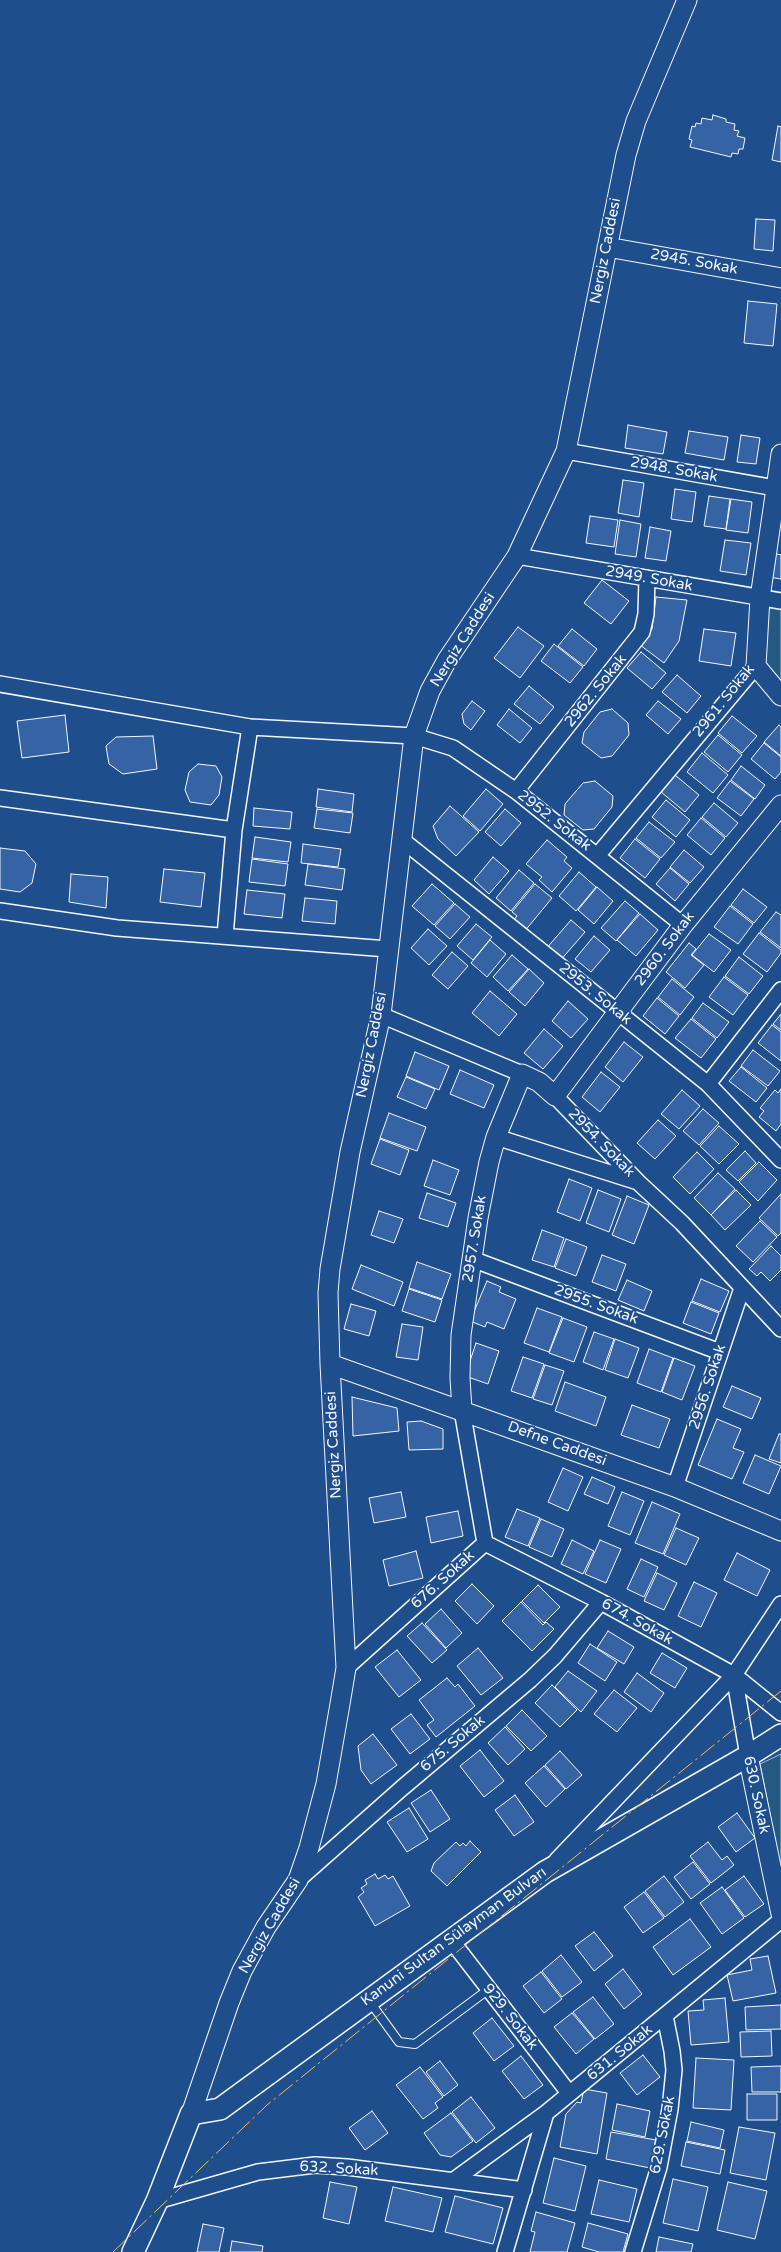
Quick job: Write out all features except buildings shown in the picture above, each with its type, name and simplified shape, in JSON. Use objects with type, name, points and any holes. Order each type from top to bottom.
[{"type":"main road","points":[[545,1872],[748,1756],[781,1735]]},
{"type":"main road","name":"Kanuni Sultan Sülayman Bulvarı","points":[[192,2114],[220,2108],[545,1872]]},
{"type":"main road","points":[[133,2252],[157,2200],[192,2114]]},
{"type":"street","name":"Nergiz Caddesi","points":[[192,2114],[229,2003],[242,1972],[266,1927],[298,1880],[309,1848],[326,1784],[346,1668],[328,1293],[333,1239],[350,1152],[381,1015],[400,839],[414,736],[430,691],[448,660],[517,556],[566,451],[621,178],[636,121],[687,0]]},
{"type":"street","name":"2945. Sokak","points":[[607,247],[781,278]]},
{"type":"street","name":"2948. Sokak","points":[[566,451],[778,489]]},
{"type":"street","name":"2961. Sokak","points":[[597,856],[756,666],[760,598],[778,489],[781,454]]},
{"type":"street","name":"2949. Sokak","points":[[517,556],[781,602]]},
{"type":"street","name":"2962. Sokak","points":[[516,791],[642,632],[646,614],[647,578]]},
{"type":"street","points":[[756,666],[781,696]]},
{"type":"street","name":"2952. Sokak","points":[[0,684],[250,726],[414,736],[452,748],[516,791],[683,924]]},
{"type":"street","points":[[225,936],[234,830],[250,726]]},
{"type":"street","points":[[0,798],[234,830]]},
{"type":"street","name":"2960. Sokak","points":[[555,1096],[683,924],[781,806]]},
{"type":"street","name":"2953. Sokak","points":[[400,839],[708,1084],[781,1160]]},
{"type":"street","points":[[0,911],[117,928],[388,949]]},
{"type":"street","points":[[708,1084],[781,990]]},
{"type":"street","name":"2954. Sokak","points":[[381,1015],[538,1082],[555,1096],[638,1182],[682,1223],[781,1329]]},
{"type":"street","name":"2957. Sokak","points":[[462,1410],[460,1378],[461,1335],[483,1188],[496,1137],[522,1074]]},
{"type":"street","points":[[496,1137],[638,1182]]},
{"type":"street","name":"2955. Sokak","points":[[472,1259],[720,1352]]},
{"type":"street","name":"2956. Sokak","points":[[675,1487],[742,1288]]},
{"type":"street","name":"Defne Caddesi","points":[[330,1364],[675,1487],[781,1531]]},
{"type":"street","name":"676. Sokak","points":[[346,1668],[485,1543],[462,1410]]},
{"type":"street","name":"674. Sokak","points":[[485,1543],[601,1602],[734,1675],[781,1713]]},
{"type":"street","name":"675. Sokak","points":[[298,1880],[402,1788],[530,1680],[555,1656],[601,1602]]},
{"type":"street","name":"Kanuni Sultan Sülayman Bulvarı","points":[[545,1872],[734,1675],[781,1604]]},
{"type":"street","name":"630. Sokak","points":[[734,1675],[748,1756],[781,1914]]},
{"type":"street","name":"631. Sokak","points":[[454,2180],[546,2113],[781,1920]]},
{"type":"street","name":"929. Sokak","points":[[451,1940],[569,2093]]},
{"type":"street","name":"629. Sokak","points":[[633,2252],[659,2167],[670,2109],[674,2070],[665,2016]]},
{"type":"street","points":[[505,2252],[546,2113]]},
{"type":"street","name":"632. Sokak","points":[[157,2200],[258,2172],[315,2165],[347,2167],[524,2190]]},
{"type":"lane","points":[[368,2000],[399,2042],[415,2044],[489,1989]]},
{"type":"shaded area","points":[[769,608],[781,610],[781,689],[762,661]]},
{"type":"shaded area","points":[[781,1754],[781,1869],[760,1764]]},
{"type":"power","points":[[113,2252],[267,2105],[781,1691]]}]
